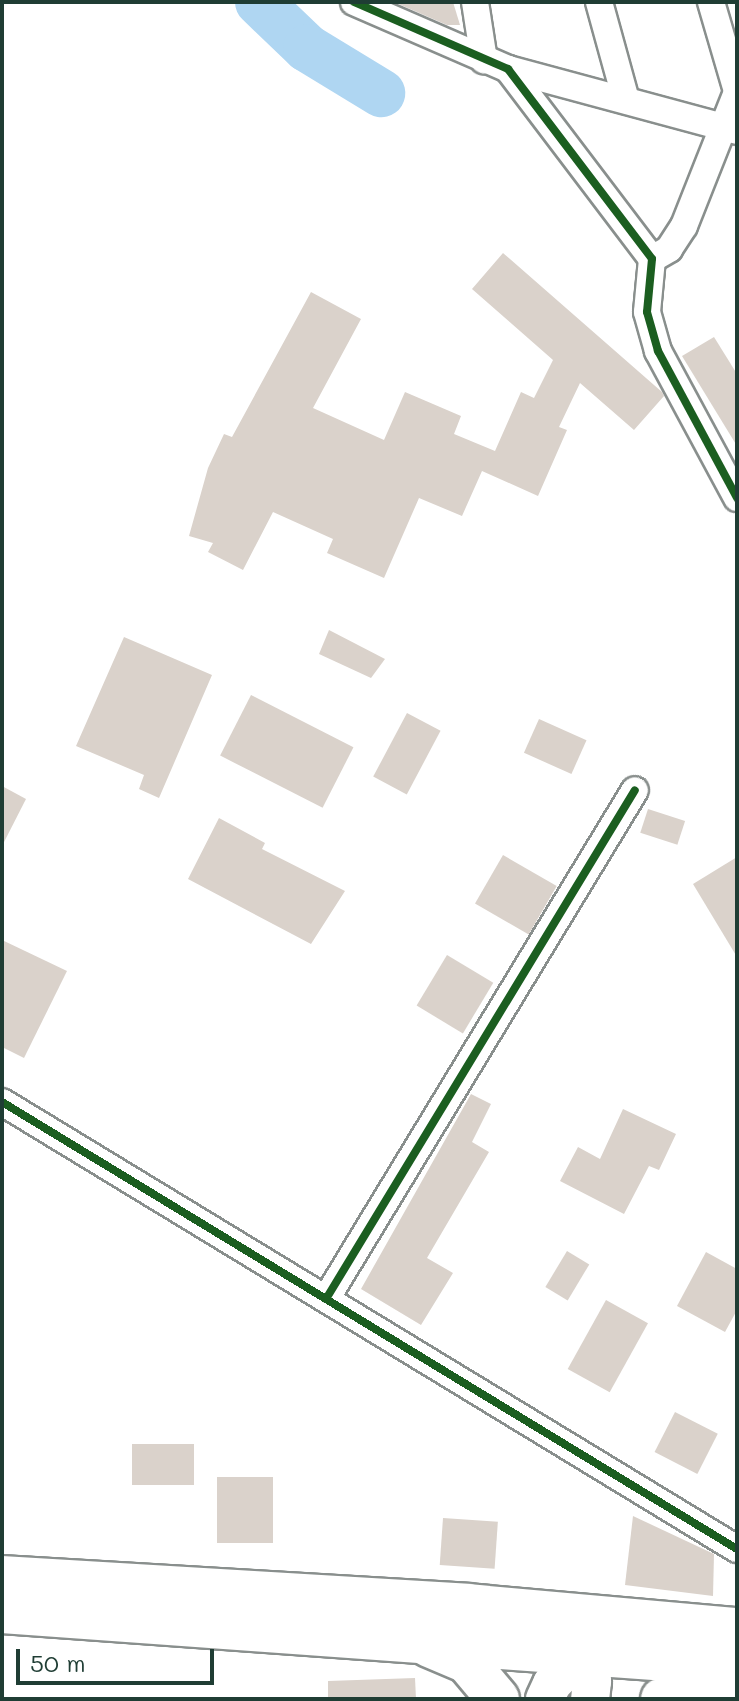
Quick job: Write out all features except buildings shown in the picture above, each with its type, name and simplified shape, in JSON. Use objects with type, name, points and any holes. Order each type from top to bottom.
[{"type":"main road","points":[[2,1577],[542,1612],[737,1629]]},
{"type":"main road","points":[[2,1612],[409,1638],[580,1655],[737,1665]]},
{"type":"main road","points":[[542,1612],[580,1655],[592,1681],[590,1699]]},
{"type":"main road","points":[[545,1699],[552,1684],[616,1619]]},
{"type":"main road","points":[[409,1638],[467,1662],[498,1699]]},
{"type":"main road","points":[[662,1699],[737,1680]]},
{"type":"street","points":[[354,2],[496,64],[729,128]]},
{"type":"street","points":[[475,2],[496,64],[652,259],[647,312],[658,351],[728,458],[737,498]]},
{"type":"street","points":[[599,2],[626,100]]},
{"type":"street","points":[[652,259],[669,249],[684,226],[729,128],[737,92],[711,2]]},
{"type":"street","points":[[326,1299],[635,790]]},
{"type":"street","points":[[2,1102],[737,1549]]},
{"type":"waterway","points":[[259,2],[307,48],[381,93]]},
{"type":"cycle path","points":[[354,2],[508,69],[652,259],[647,312],[658,351],[737,498]]},
{"type":"cycle path","points":[[326,1299],[635,790]]},
{"type":"cycle path","points":[[2,1102],[737,1549]]}]
